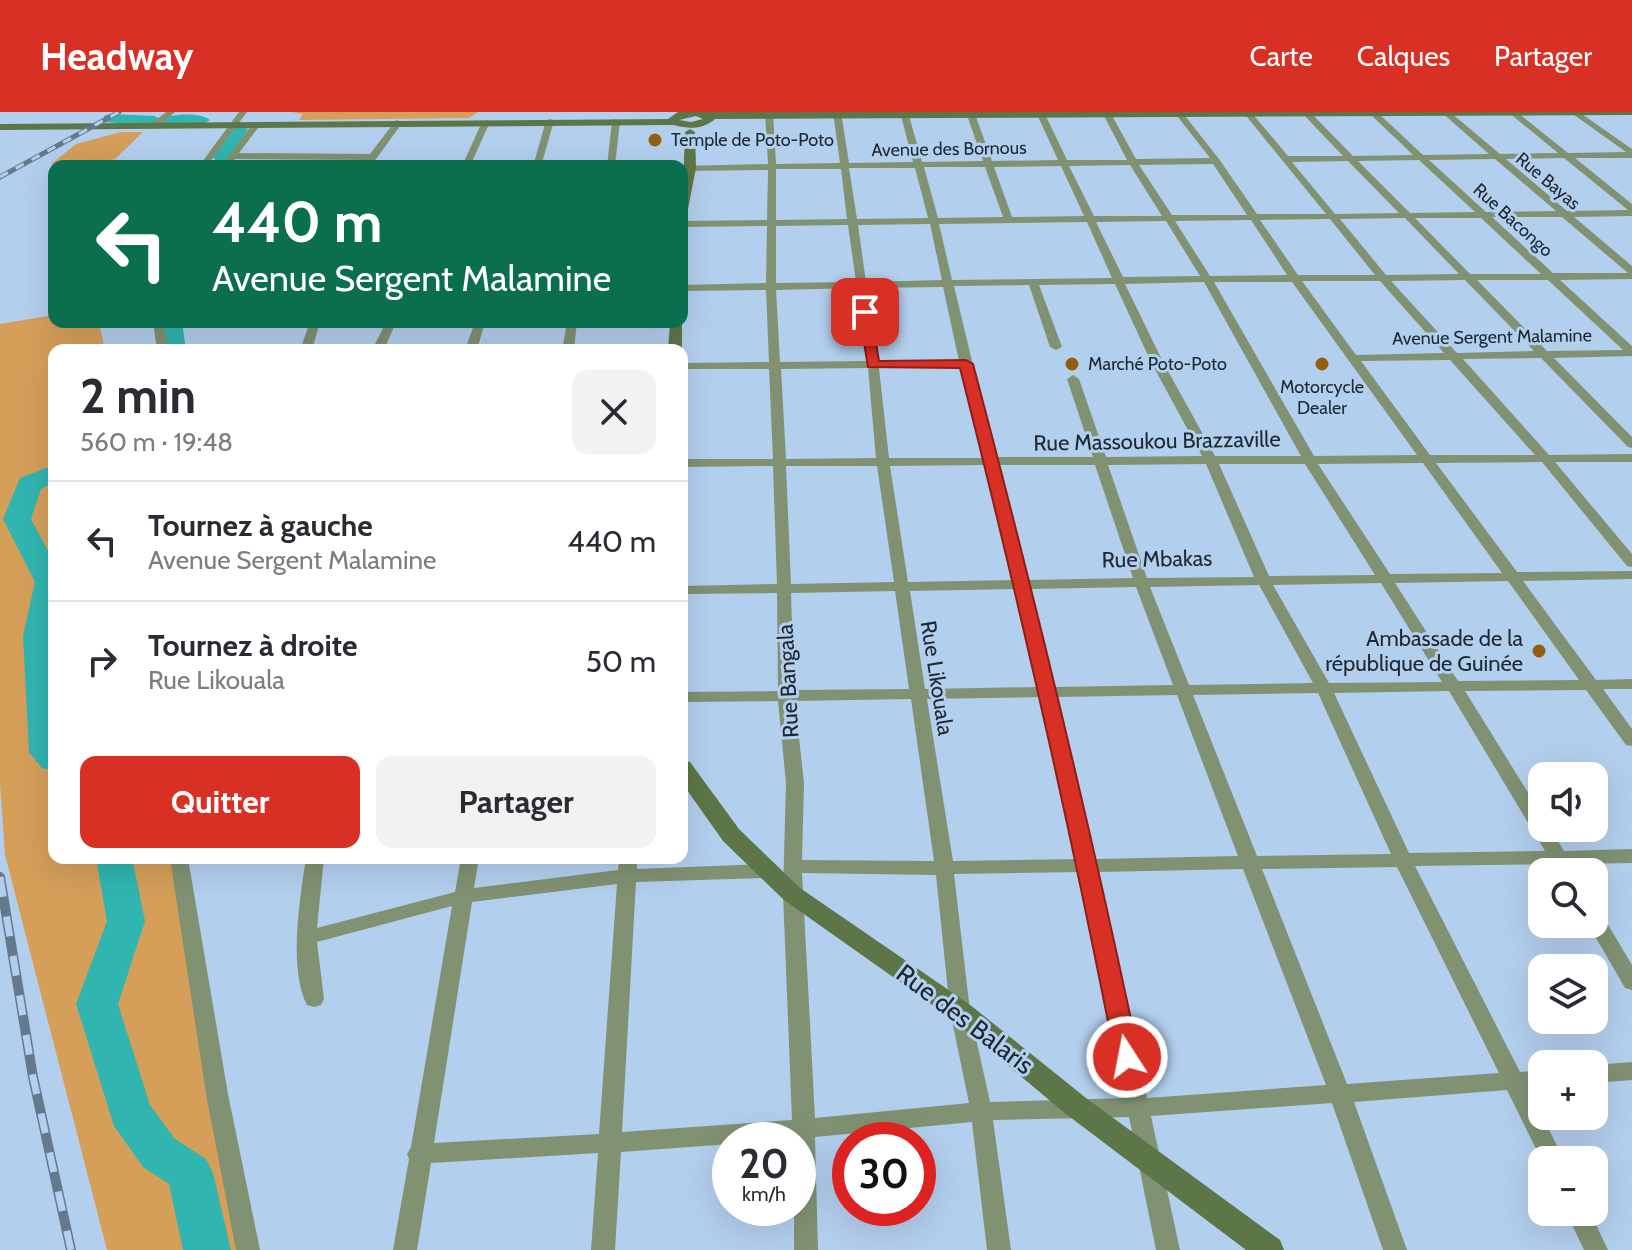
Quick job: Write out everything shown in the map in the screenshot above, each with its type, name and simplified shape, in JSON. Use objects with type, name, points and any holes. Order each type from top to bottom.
[{"type":"main road","points":[[0,127],[644,121],[769,115],[1632,112]]},
{"type":"main road","points":[[687,160],[691,119]]},
{"type":"main road","name":"Rue des Balaris","points":[[688,775],[731,835],[792,894],[960,1011],[1076,1106],[1269,1250]]},
{"type":"street","points":[[155,125],[171,112]]},
{"type":"street","points":[[207,160],[243,112]]},
{"type":"street","name":"Rue Bayas","points":[[1445,112],[1632,274]]},
{"type":"street","points":[[1512,112],[1568,155],[1632,211]]},
{"type":"street","points":[[1574,112],[1632,154]]},
{"type":"street","points":[[1106,113],[1167,218],[1207,279],[1309,459],[1558,858]]},
{"type":"street","points":[[1248,113],[1385,280],[1544,457],[1632,563]]},
{"type":"street","points":[[1306,113],[1632,444]]},
{"type":"street","name":"Rue Bacongo","points":[[1372,113],[1554,277],[1632,352]]},
{"type":"street","points":[[1040,114],[1157,362],[1211,461],[1263,580],[1325,690],[1403,860],[1546,1146]]},
{"type":"street","points":[[1179,114],[1216,161],[1252,219],[1424,458],[1632,741]]},
{"type":"street","name":"Rue Bangala","points":[[769,115],[772,166],[771,287],[780,463],[786,697],[795,783],[792,894],[804,1122]]},
{"type":"street","name":"Rue Likouala","points":[[838,115],[873,365],[883,462],[944,866],[960,1011],[981,1109],[999,1250]]},
{"type":"street","points":[[904,115],[934,222],[1088,863],[1168,1250]]},
{"type":"street","points":[[967,115],[990,164],[1009,221]]},
{"type":"street","points":[[539,160],[550,121]]},
{"type":"street","points":[[612,160],[616,121]]},
{"type":"street","points":[[370,160],[399,122]]},
{"type":"street","points":[[469,160],[486,122]]},
{"type":"street","points":[[229,160],[257,124]]},
{"type":"street","points":[[1286,159],[1632,154]]},
{"type":"street","points":[[232,156],[323,160]]},
{"type":"street","name":"Avenue des Bornous","points":[[688,168],[1216,161]]},
{"type":"street","points":[[688,224],[1407,217],[1632,211]]},
{"type":"street","points":[[688,288],[1632,274]]},
{"type":"street","points":[[1033,282],[1056,347]]},
{"type":"street","name":"Avenue Sergent Malamine","points":[[1353,358],[1632,352]]},
{"type":"street","points":[[688,366],[966,364]]},
{"type":"street","points":[[1073,379],[1141,582],[1340,1094],[1395,1250]]},
{"type":"street","name":"Rue Massoukou Brazzaville","points":[[688,463],[1632,458]]},
{"type":"street","name":"Rue Mbakas","points":[[688,590],[902,584],[1632,575]]},
{"type":"street","points":[[688,697],[1632,684]]},
{"type":"street","points":[[1608,859],[1632,856]]},
{"type":"street","points":[[794,866],[874,869],[1403,860],[1528,863]]},
{"type":"street","points":[[180,864],[217,1094],[248,1250]]},
{"type":"street","points":[[314,864],[305,938],[306,963],[314,999]]},
{"type":"street","points":[[405,1250],[418,1154],[469,864]]},
{"type":"street","points":[[603,1250],[627,867]]},
{"type":"street","points":[[305,938],[465,896],[627,867],[767,871]]},
{"type":"street","points":[[1606,938],[1632,982]]},
{"type":"street","points":[[1608,1073],[1632,1071]]},
{"type":"street","points":[[816,1127],[981,1109],[1137,1108],[1528,1080]]},
{"type":"street","points":[[418,1154],[712,1135]]},
{"type":"street","name":"Rue Bangala","points":[[806,1226],[806,1250]]},
{"type":"street","points":[[1585,1226],[1596,1250]]},
{"type":"shaded area","points":[[292,112],[478,112],[469,118],[299,120],[303,114]]},
{"type":"shaded area","points":[[121,132],[143,132],[115,159],[56,160],[76,144]]},
{"type":"shaded area","points":[[48,316],[48,328],[100,328],[104,344],[48,344],[48,864],[179,864],[248,1250],[107,1250],[5,855],[0,783],[0,324]]},
{"type":"waterway","points":[[110,119],[154,121]]},
{"type":"waterway","points":[[168,121],[202,120]]},
{"type":"waterway","points":[[222,157],[240,129]]},
{"type":"waterway","points":[[172,328],[174,344]]},
{"type":"waterway","points":[[48,476],[29,484],[17,519],[48,578]]},
{"type":"waterway","points":[[48,591],[38,636],[48,754]]},
{"type":"waterway","points":[[115,864],[126,921],[97,1004],[130,1113],[159,1153],[190,1173],[207,1250]]},
{"type":"railway","points":[[0,177],[119,112]]},
{"type":"railway","points":[[0,877],[33,1077],[71,1250]]},
{"type":"place","name":"Temple de Poto-Poto","points":[[655,140]]},
{"type":"place","name":"Marché Poto-Poto","points":[[1072,364]]},
{"type":"place","name":"Motorcycle Dealer","points":[[1322,364]]},
{"type":"place","name":"Ambassade de la république de Guinée","points":[[1539,651]]},
{"type":"route","points":[[865,312],[873,365],[966,364],[1023,584],[1088,863],[1127,1057]]}]
